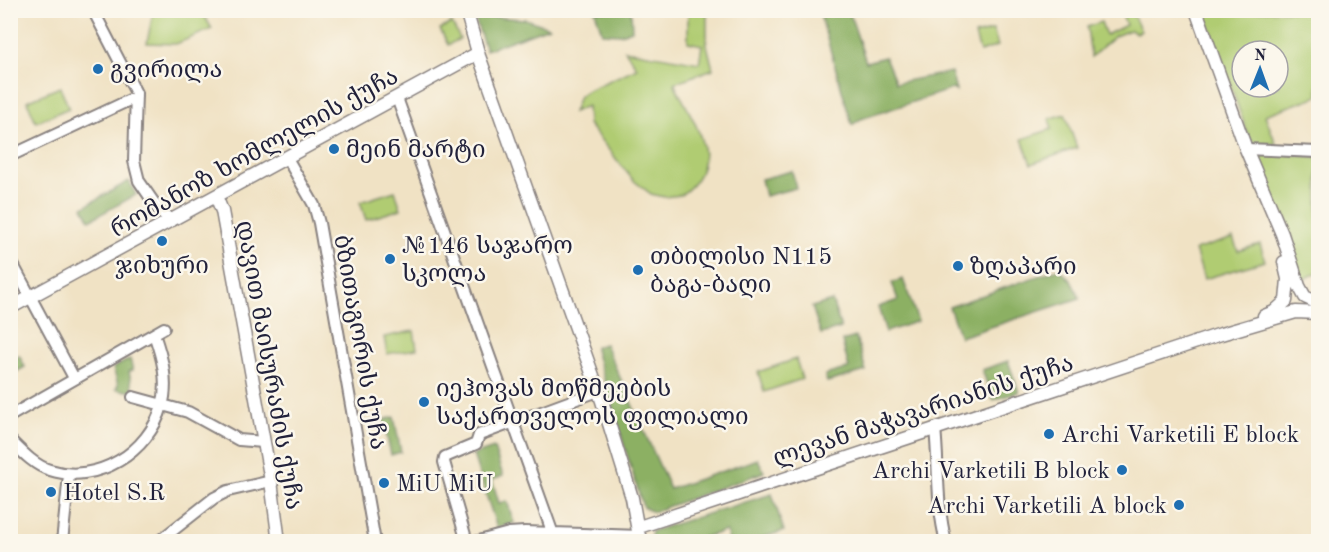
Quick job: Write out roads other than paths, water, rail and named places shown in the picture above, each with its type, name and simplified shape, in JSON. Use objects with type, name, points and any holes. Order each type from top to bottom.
[{"type":"street","points":[[93,10],[136,97],[135,169],[147,194],[161,213],[173,220]]},
{"type":"street","points":[[466,10],[478,53],[598,391],[639,535]]},
{"type":"street","points":[[1196,10],[1246,149],[1304,296],[1306,304],[1298,312],[1287,308],[1287,271],[1272,215]]},
{"type":"street","name":"რომანოზ ხომლელის ქუჩა","points":[[10,308],[478,53]]},
{"type":"street","points":[[10,156],[136,97]]},
{"type":"street","points":[[397,98],[515,422],[552,538]]},
{"type":"street","points":[[1246,149],[1318,152]]},
{"type":"street","name":"ბზითაგორის ქუჩა","points":[[287,158],[314,205],[319,222],[375,542]]},
{"type":"street","name":"დავით მაისურაძის ქუჩა","points":[[216,196],[222,212],[264,442],[279,542]]},
{"type":"street","points":[[10,259],[74,378]]},
{"type":"street","points":[[1286,300],[1294,292],[1318,303]]},
{"type":"street","name":"ლევან მაჭავარიანის ქუჩა","points":[[1221,334],[1274,312],[1286,300]]},
{"type":"street","name":"ლევან მაჭავარიანის ქუჩა","points":[[475,542],[509,533],[552,538],[639,535],[935,429],[1221,334],[1298,312],[1318,313]]},
{"type":"street","points":[[10,416],[159,331],[163,364],[163,405],[154,426],[131,453],[98,471],[69,475],[48,470],[21,451],[10,440]]},
{"type":"street","points":[[467,542],[444,462],[445,457],[476,444],[479,435],[598,391]]},
{"type":"street","points":[[133,397],[188,412],[239,440],[264,442]]},
{"type":"street","points":[[935,429],[938,461],[937,498],[946,542]]},
{"type":"street","points":[[62,542],[69,475]]},
{"type":"street","points":[[158,542],[188,521],[214,498],[228,491],[271,481]]},
{"type":"place","name":"გვირილა","points":[[98,69]]},
{"type":"place","name":"მეინ მარტი","points":[[334,149]]},
{"type":"place","name":"ჯიხური","points":[[162,241]]},
{"type":"place","name":"№146 საჯარო სკოლა","points":[[390,259]]},
{"type":"place","name":"ზღაპარი","points":[[958,266]]},
{"type":"place","name":"თბილისი N115 ბაგა-ბაღი","points":[[638,270]]},
{"type":"place","name":"იეჰოვას მოწმეების საქართველოს ფილიალი","points":[[424,402]]},
{"type":"place","name":"Archi Varketili E block","points":[[1049,434]]},
{"type":"place","name":"Archi Varketili B block","points":[[1122,470]]},
{"type":"place","name":"MiU MiU","points":[[384,483]]},
{"type":"place","name":"Hotel S.R","points":[[51,492]]},
{"type":"place","name":"Archi Varketili A block","points":[[1179,505]]}]
